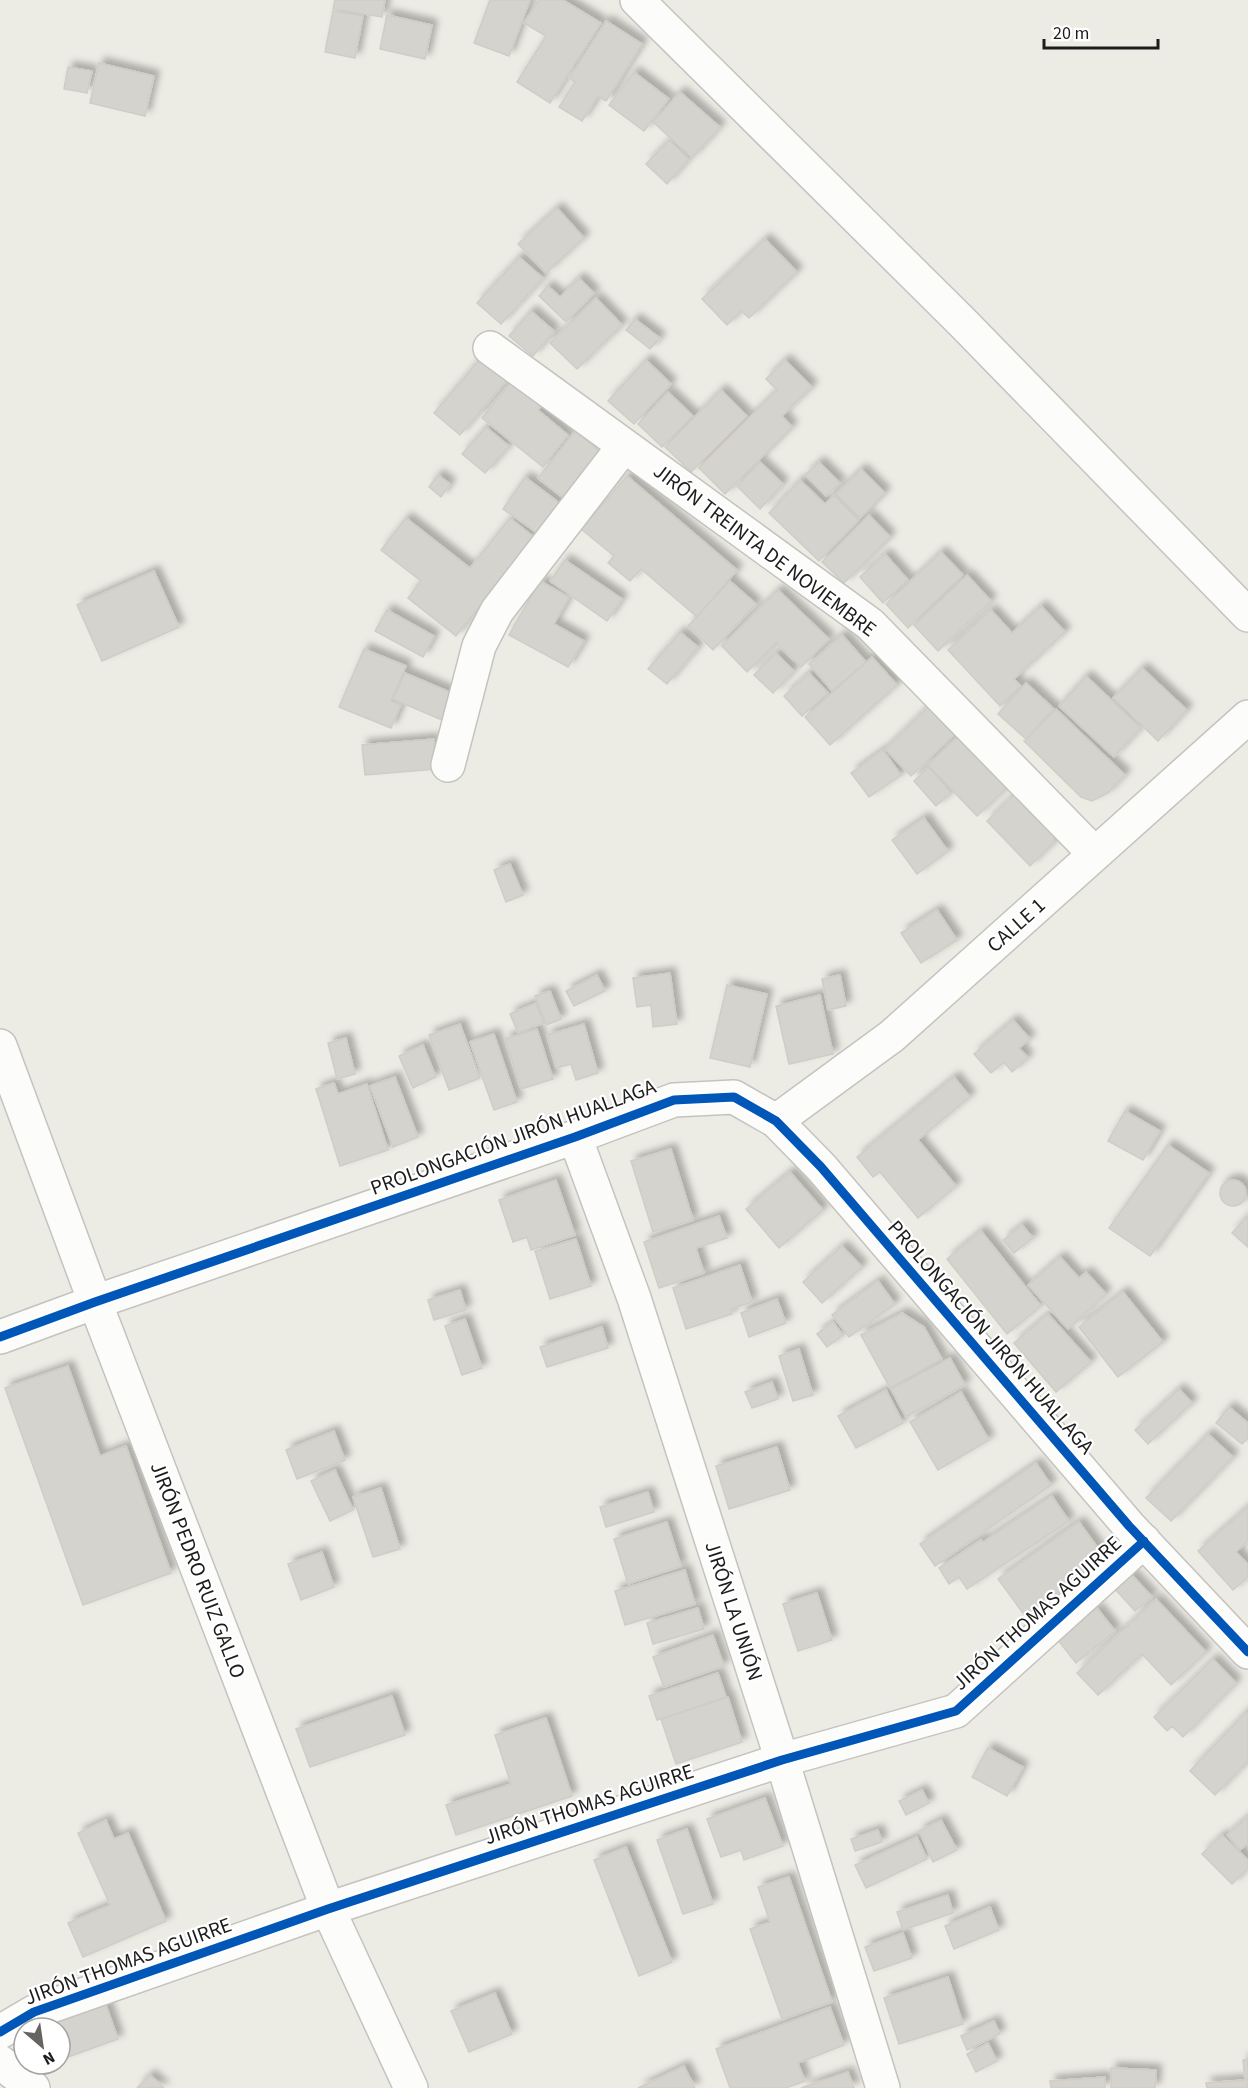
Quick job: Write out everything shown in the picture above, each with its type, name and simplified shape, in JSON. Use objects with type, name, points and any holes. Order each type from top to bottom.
[{"type":"street","points":[[637,0],[953,313],[1248,615]]},
{"type":"street","name":"JIRÓN TREINTA DE NOVIEMBRE","points":[[490,348],[870,624],[1095,854]]},
{"type":"street","points":[[448,765],[479,646],[497,611],[624,446]]},
{"type":"street","name":"CALLE 1","points":[[776,1121],[892,1036],[1248,717]]},
{"type":"street","name":"JIRÓN PEDRO RUIZ GALLO","points":[[0,1046],[95,1302],[328,1909],[411,2088]]},
{"type":"street","name":"PROLONGACIÓN JIRÓN HUALLAGA","points":[[0,1337],[95,1302],[575,1137],[674,1100],[734,1097],[776,1121],[821,1167],[1143,1541],[1248,1652]]},
{"type":"street","name":"JIRÓN LA UNIÓN","points":[[575,1137],[634,1298],[782,1760],[883,2088]]},
{"type":"street","name":"JIRÓN THOMAS AGUIRRE","points":[[0,2032],[34,2012],[328,1909],[782,1760],[956,1711],[1143,1541]]},
{"type":"street","points":[[0,2062],[33,2088]]},
{"type":"building","points":[[335,0],[385,0],[382,17],[333,9]]},
{"type":"building","points":[[490,0],[530,0],[509,56],[474,43]]},
{"type":"building","points":[[539,0],[563,0],[601,23],[550,103],[517,82],[546,36],[524,23]]},
{"type":"building","points":[[333,11],[363,16],[355,58],[325,52]]},
{"type":"building","points":[[387,15],[432,25],[425,59],[380,49]]},
{"type":"building","points":[[606,21],[642,44],[606,101],[598,96],[582,121],[559,107],[575,82],[569,78]]},
{"type":"building","points":[[99,63],[154,76],[145,116],[90,103]]},
{"type":"building","points":[[68,67],[92,71],[87,93],[64,89]]},
{"type":"building","points":[[634,72],[669,99],[644,131],[609,105]]},
{"type":"building","points":[[680,92],[720,127],[692,158],[653,122]]},
{"type":"building","points":[[669,140],[689,159],[667,184],[646,164]]},
{"type":"building","points":[[557,208],[584,238],[546,273],[518,244]]},
{"type":"building","points":[[765,239],[797,272],[749,318],[741,311],[727,325],[702,299]]},
{"type":"building","points":[[519,257],[543,278],[501,324],[477,303]]},
{"type":"building","points":[[579,278],[594,293],[566,322],[539,296],[548,286],[560,297]]},
{"type":"building","points":[[596,298],[622,325],[577,369],[550,343]]},
{"type":"building","points":[[531,311],[554,331],[533,356],[509,336]]},
{"type":"building","points":[[635,319],[660,338],[650,349],[626,330]]},
{"type":"building","points":[[480,359],[506,381],[460,435],[434,413]]},
{"type":"building","points":[[646,360],[671,384],[634,424],[608,401]]},
{"type":"building","points":[[785,360],[812,387],[782,416],[792,427],[725,494],[699,468],[777,390],[766,379]]},
{"type":"building","points":[[512,381],[542,405],[538,410],[568,435],[543,467],[482,418]]},
{"type":"building","points":[[721,390],[747,416],[691,472],[665,447]]},
{"type":"building","points":[[668,392],[693,416],[662,447],[638,424]]},
{"type":"building","points":[[486,427],[509,446],[485,473],[462,454]]},
{"type":"building","points":[[575,431],[603,454],[566,500],[538,478]]},
{"type":"building","points":[[760,462],[783,484],[760,509],[737,486]]},
{"type":"building","points":[[819,462],[840,483],[826,496],[805,475]]},
{"type":"building","points":[[861,469],[885,493],[860,518],[836,494]]},
{"type":"building","points":[[438,475],[450,484],[441,497],[429,487]]},
{"type":"building","points":[[627,476],[737,570],[697,617],[641,569],[630,581],[608,563],[614,556],[581,529]]},
{"type":"building","points":[[525,477],[562,505],[540,535],[503,509]]},
{"type":"building","points":[[800,480],[825,504],[834,495],[859,520],[819,561],[769,513]]},
{"type":"building","points":[[869,515],[890,537],[844,583],[822,562]]},
{"type":"building","points":[[406,518],[470,568],[510,518],[534,537],[456,636],[408,598],[421,581],[381,550]]},
{"type":"building","points":[[941,552],[963,575],[908,628],[886,604]]},
{"type":"building","points":[[885,554],[908,580],[883,603],[860,577]]},
{"type":"building","points":[[565,560],[622,599],[607,621],[550,581]]},
{"type":"building","points":[[154,571],[179,627],[102,661],[77,605]]},
{"type":"building","points":[[967,575],[991,601],[938,651],[914,625]]},
{"type":"building","points":[[540,581],[569,597],[554,624],[584,641],[568,667],[509,635]]},
{"type":"building","points":[[730,581],[756,604],[713,650],[688,626]]},
{"type":"building","points":[[778,590],[829,639],[801,667],[776,643],[747,672],[722,646]]},
{"type":"building","points":[[1041,606],[1065,632],[1014,679],[1021,686],[1000,706],[948,650],[991,610],[1012,633]]},
{"type":"building","points":[[387,610],[434,636],[423,657],[375,631]]},
{"type":"building","points":[[680,632],[698,647],[667,684],[648,669]]},
{"type":"building","points":[[842,635],[866,662],[832,691],[809,664]]},
{"type":"building","points":[[364,649],[406,666],[391,701],[401,705],[391,728],[339,707]]},
{"type":"building","points":[[776,653],[794,671],[773,693],[754,675]]},
{"type":"building","points":[[872,657],[897,685],[830,745],[805,717]]},
{"type":"building","points":[[1142,668],[1187,710],[1158,741],[1113,698]]},
{"type":"building","points":[[405,673],[454,694],[442,720],[393,699]]},
{"type":"building","points":[[809,673],[828,693],[802,716],[784,696]]},
{"type":"building","points":[[1086,676],[1141,728],[1114,757],[1059,706]]},
{"type":"building","points":[[1026,683],[1054,709],[1026,739],[998,714]]},
{"type":"building","points":[[931,704],[958,731],[911,776],[885,749]]},
{"type":"building","points":[[1056,709],[1125,775],[1108,793],[1092,801],[1081,797],[1024,741]]},
{"type":"building","points":[[960,734],[1009,786],[977,816],[928,765]]},
{"type":"building","points":[[434,739],[436,769],[365,775],[362,745]]},
{"type":"building","points":[[883,750],[901,775],[869,797],[851,773]]},
{"type":"building","points":[[929,767],[951,793],[936,806],[914,781]]},
{"type":"building","points":[[1019,790],[1053,827],[1054,842],[1030,866],[987,821]]},
{"type":"building","points":[[924,818],[948,851],[917,874],[892,840]]},
{"type":"building","points":[[510,864],[523,895],[506,902],[494,870]]},
{"type":"building","points":[[937,910],[957,940],[921,963],[901,933]]},
{"type":"building","points":[[670,973],[677,1024],[653,1027],[651,1005],[637,1007],[633,978]]},
{"type":"building","points":[[597,975],[605,991],[574,1006],[566,991]]},
{"type":"building","points":[[840,975],[846,1006],[828,1010],[822,979]]},
{"type":"building","points":[[727,985],[767,994],[750,1067],[710,1058]]},
{"type":"building","points":[[550,991],[561,1019],[546,1025],[535,996]]},
{"type":"building","points":[[820,995],[833,1054],[789,1064],[776,1006]]},
{"type":"building","points":[[536,1003],[544,1023],[518,1033],[510,1014]]},
{"type":"building","points":[[1013,1020],[1030,1039],[1019,1048],[1028,1058],[1012,1072],[1004,1062],[991,1073],[974,1054]]},
{"type":"building","points":[[460,1024],[480,1078],[449,1090],[429,1035]]},
{"type":"building","points":[[584,1024],[598,1073],[576,1080],[571,1064],[556,1068],[547,1035]]},
{"type":"building","points":[[537,1029],[553,1079],[521,1089],[505,1039]]},
{"type":"building","points":[[494,1034],[517,1102],[494,1110],[470,1042]]},
{"type":"building","points":[[346,1038],[355,1074],[337,1079],[328,1043]]},
{"type":"building","points":[[423,1045],[436,1077],[413,1088],[399,1056]]},
{"type":"building","points":[[395,1077],[418,1137],[393,1147],[370,1086]]},
{"type":"building","points":[[954,1077],[970,1097],[918,1140],[956,1186],[918,1218],[880,1172],[873,1177],[857,1157]]},
{"type":"building","points":[[334,1083],[338,1094],[367,1084],[388,1150],[340,1166],[316,1089]]},
{"type":"building","points":[[1125,1111],[1160,1131],[1143,1160],[1108,1141]]},
{"type":"building","points":[[1168,1145],[1209,1173],[1150,1256],[1109,1228]]},
{"type":"building","points":[[671,1149],[693,1220],[653,1232],[631,1161]]},
{"type":"building","points":[[790,1172],[823,1210],[779,1248],[746,1209]]},
{"type":"building","points":[[556,1180],[575,1235],[531,1250],[527,1237],[513,1242],[499,1200]]},
{"type":"building","points":[[1233,1180],[1243,1183],[1246,1193],[1243,1203],[1233,1206],[1223,1203],[1220,1193],[1223,1183]]},
{"type":"building","points":[[719,1216],[727,1238],[696,1248],[704,1273],[659,1288],[644,1242]]},
{"type":"building","points":[[1248,1216],[1248,1247],[1232,1233]]},
{"type":"building","points":[[1022,1225],[1033,1238],[1014,1253],[1003,1240]]},
{"type":"building","points":[[981,1231],[1041,1306],[1007,1334],[947,1259]]},
{"type":"building","points":[[576,1239],[591,1286],[550,1299],[535,1251]]},
{"type":"building","points":[[842,1246],[862,1267],[822,1303],[803,1282]]},
{"type":"building","points":[[1060,1257],[1079,1278],[1086,1272],[1106,1294],[1068,1329],[1028,1285]]},
{"type":"building","points":[[740,1265],[752,1302],[731,1309],[732,1314],[686,1329],[673,1288]]},
{"type":"building","points":[[878,1281],[895,1304],[849,1337],[832,1315]]},
{"type":"building","points":[[460,1290],[466,1310],[434,1320],[428,1300]]},
{"type":"building","points":[[1123,1292],[1163,1342],[1118,1377],[1079,1327]]},
{"type":"building","points":[[777,1299],[786,1323],[749,1337],[741,1313]]},
{"type":"building","points":[[902,1313],[924,1327],[942,1359],[890,1388],[861,1335]]},
{"type":"building","points":[[1048,1314],[1091,1362],[1056,1392],[1014,1343]]},
{"type":"building","points":[[465,1319],[482,1368],[462,1375],[445,1326]]},
{"type":"building","points":[[833,1322],[843,1335],[827,1347],[817,1334]]},
{"type":"building","points":[[602,1327],[608,1348],[547,1367],[540,1347]]},
{"type":"building","points":[[799,1349],[813,1395],[793,1401],[779,1356]]},
{"type":"building","points":[[950,1358],[965,1385],[906,1417],[891,1389]]},
{"type":"building","points":[[68,1366],[100,1456],[126,1446],[171,1573],[83,1605],[5,1388]]},
{"type":"building","points":[[772,1382],[778,1399],[752,1408],[745,1392]]},
{"type":"building","points":[[1179,1389],[1192,1403],[1148,1444],[1135,1430]]},
{"type":"building","points":[[886,1390],[903,1423],[856,1448],[838,1416]]},
{"type":"building","points":[[961,1392],[989,1440],[938,1470],[910,1422]]},
{"type":"building","points":[[1229,1407],[1248,1423],[1248,1438],[1242,1444],[1216,1423]]},
{"type":"building","points":[[334,1431],[345,1460],[297,1479],[286,1450]]},
{"type":"building","points":[[1208,1434],[1233,1457],[1171,1521],[1146,1498]]},
{"type":"building","points":[[777,1447],[790,1490],[729,1509],[716,1466]]},
{"type":"building","points":[[1036,1463],[1051,1485],[935,1566],[920,1544]]},
{"type":"building","points":[[335,1470],[353,1510],[330,1521],[311,1481]]},
{"type":"building","points":[[381,1488],[400,1549],[373,1557],[353,1497]]},
{"type":"building","points":[[648,1492],[654,1512],[606,1527],[600,1507]]},
{"type":"building","points":[[1052,1496],[1069,1521],[967,1589],[959,1577],[949,1584],[939,1568]]},
{"type":"building","points":[[1248,1507],[1248,1541],[1236,1552],[1248,1564],[1248,1577],[1233,1590],[1198,1551]]},
{"type":"building","points":[[667,1522],[681,1566],[628,1584],[614,1539]]},
{"type":"building","points":[[1079,1522],[1106,1559],[1025,1616],[998,1579]]},
{"type":"building","points":[[322,1552],[334,1587],[301,1600],[288,1564]]},
{"type":"building","points":[[685,1570],[695,1604],[625,1625],[615,1591]]},
{"type":"building","points":[[1131,1574],[1152,1597],[1135,1611],[1115,1589]]},
{"type":"building","points":[[817,1593],[832,1640],[798,1651],[783,1604]]},
{"type":"building","points":[[1156,1599],[1206,1652],[1171,1685],[1142,1654],[1098,1695],[1077,1673]]},
{"type":"building","points":[[698,1608],[704,1629],[653,1644],[647,1623]]},
{"type":"building","points":[[1097,1608],[1115,1631],[1076,1663],[1057,1639]]},
{"type":"building","points":[[713,1635],[724,1666],[664,1687],[653,1657]]},
{"type":"building","points":[[1213,1659],[1236,1683],[1183,1737],[1172,1726],[1167,1731],[1154,1717]]},
{"type":"building","points":[[718,1673],[726,1697],[657,1720],[649,1696]]},
{"type":"building","points":[[392,1696],[405,1735],[310,1767],[296,1729]]},
{"type":"building","points":[[728,1697],[742,1742],[676,1764],[661,1719]]},
{"type":"building","points":[[1246,1712],[1248,1714],[1248,1761],[1215,1795],[1190,1771]]},
{"type":"building","points":[[546,1718],[572,1796],[456,1835],[446,1805],[511,1784],[495,1735]]},
{"type":"building","points":[[988,1748],[1023,1767],[1007,1796],[972,1777]]},
{"type":"building","points":[[922,1790],[929,1803],[906,1815],[899,1801]]},
{"type":"building","points":[[765,1798],[783,1846],[744,1860],[741,1850],[721,1857],[707,1819]]},
{"type":"building","points":[[1248,1817],[1248,1843],[1240,1850],[1227,1835]]},
{"type":"building","points":[[106,1820],[114,1839],[128,1833],[166,1921],[83,1957],[68,1923],[110,1905],[78,1833]]},
{"type":"building","points":[[941,1820],[957,1850],[933,1862],[919,1831]]},
{"type":"building","points":[[687,1829],[713,1904],[683,1914],[657,1840]]},
{"type":"building","points":[[878,1830],[882,1842],[855,1851],[851,1839]]},
{"type":"building","points":[[1222,1835],[1248,1860],[1248,1868],[1232,1884],[1202,1854]]},
{"type":"building","points":[[917,1837],[927,1859],[866,1888],[855,1865]]},
{"type":"building","points":[[626,1847],[672,1962],[639,1976],[594,1860]]},
{"type":"building","points":[[789,1877],[832,2002],[782,2019],[750,1929],[770,1922],[758,1887]]},
{"type":"building","points":[[948,1895],[953,1913],[903,1930],[897,1912]]},
{"type":"building","points":[[990,1907],[999,1930],[954,1949],[945,1926]]},
{"type":"building","points":[[903,1933],[912,1958],[874,1971],[865,1947]]},
{"type":"building","points":[[948,1977],[963,2024],[899,2044],[884,1998]]},
{"type":"building","points":[[495,1993],[512,2034],[469,2052],[451,2011]]},
{"type":"building","points":[[105,2002],[118,2039],[72,2056],[72,2016],[68,2016]]},
{"type":"building","points":[[830,2007],[844,2045],[798,2063],[805,2081],[786,2088],[730,2088],[716,2049]]},
{"type":"building","points":[[994,2021],[1000,2034],[967,2050],[961,2036]]},
{"type":"building","points":[[988,2043],[997,2061],[976,2072],[967,2054]]},
{"type":"building","points":[[1248,2059],[1248,2088],[1207,2088],[1206,2083],[1245,2080],[1243,2060]]},
{"type":"building","points":[[684,2066],[695,2088],[638,2088]]},
{"type":"building","points":[[1111,2068],[1156,2070],[1155,2088],[1111,2088]]},
{"type":"building","points":[[848,2072],[854,2088],[801,2088]]},
{"type":"building","points":[[150,2075],[164,2088],[137,2088]]},
{"type":"building","points":[[1105,2077],[1105,2088],[1051,2088],[1050,2081]]},
{"type":"cycle path","points":[[0,1337],[95,1302],[575,1137],[674,1100],[734,1097],[776,1121],[821,1167],[1129,1526],[1248,1652]]},
{"type":"cycle path","points":[[0,2032],[34,2012],[328,1909],[782,1760],[956,1711],[1144,1541]]}]
